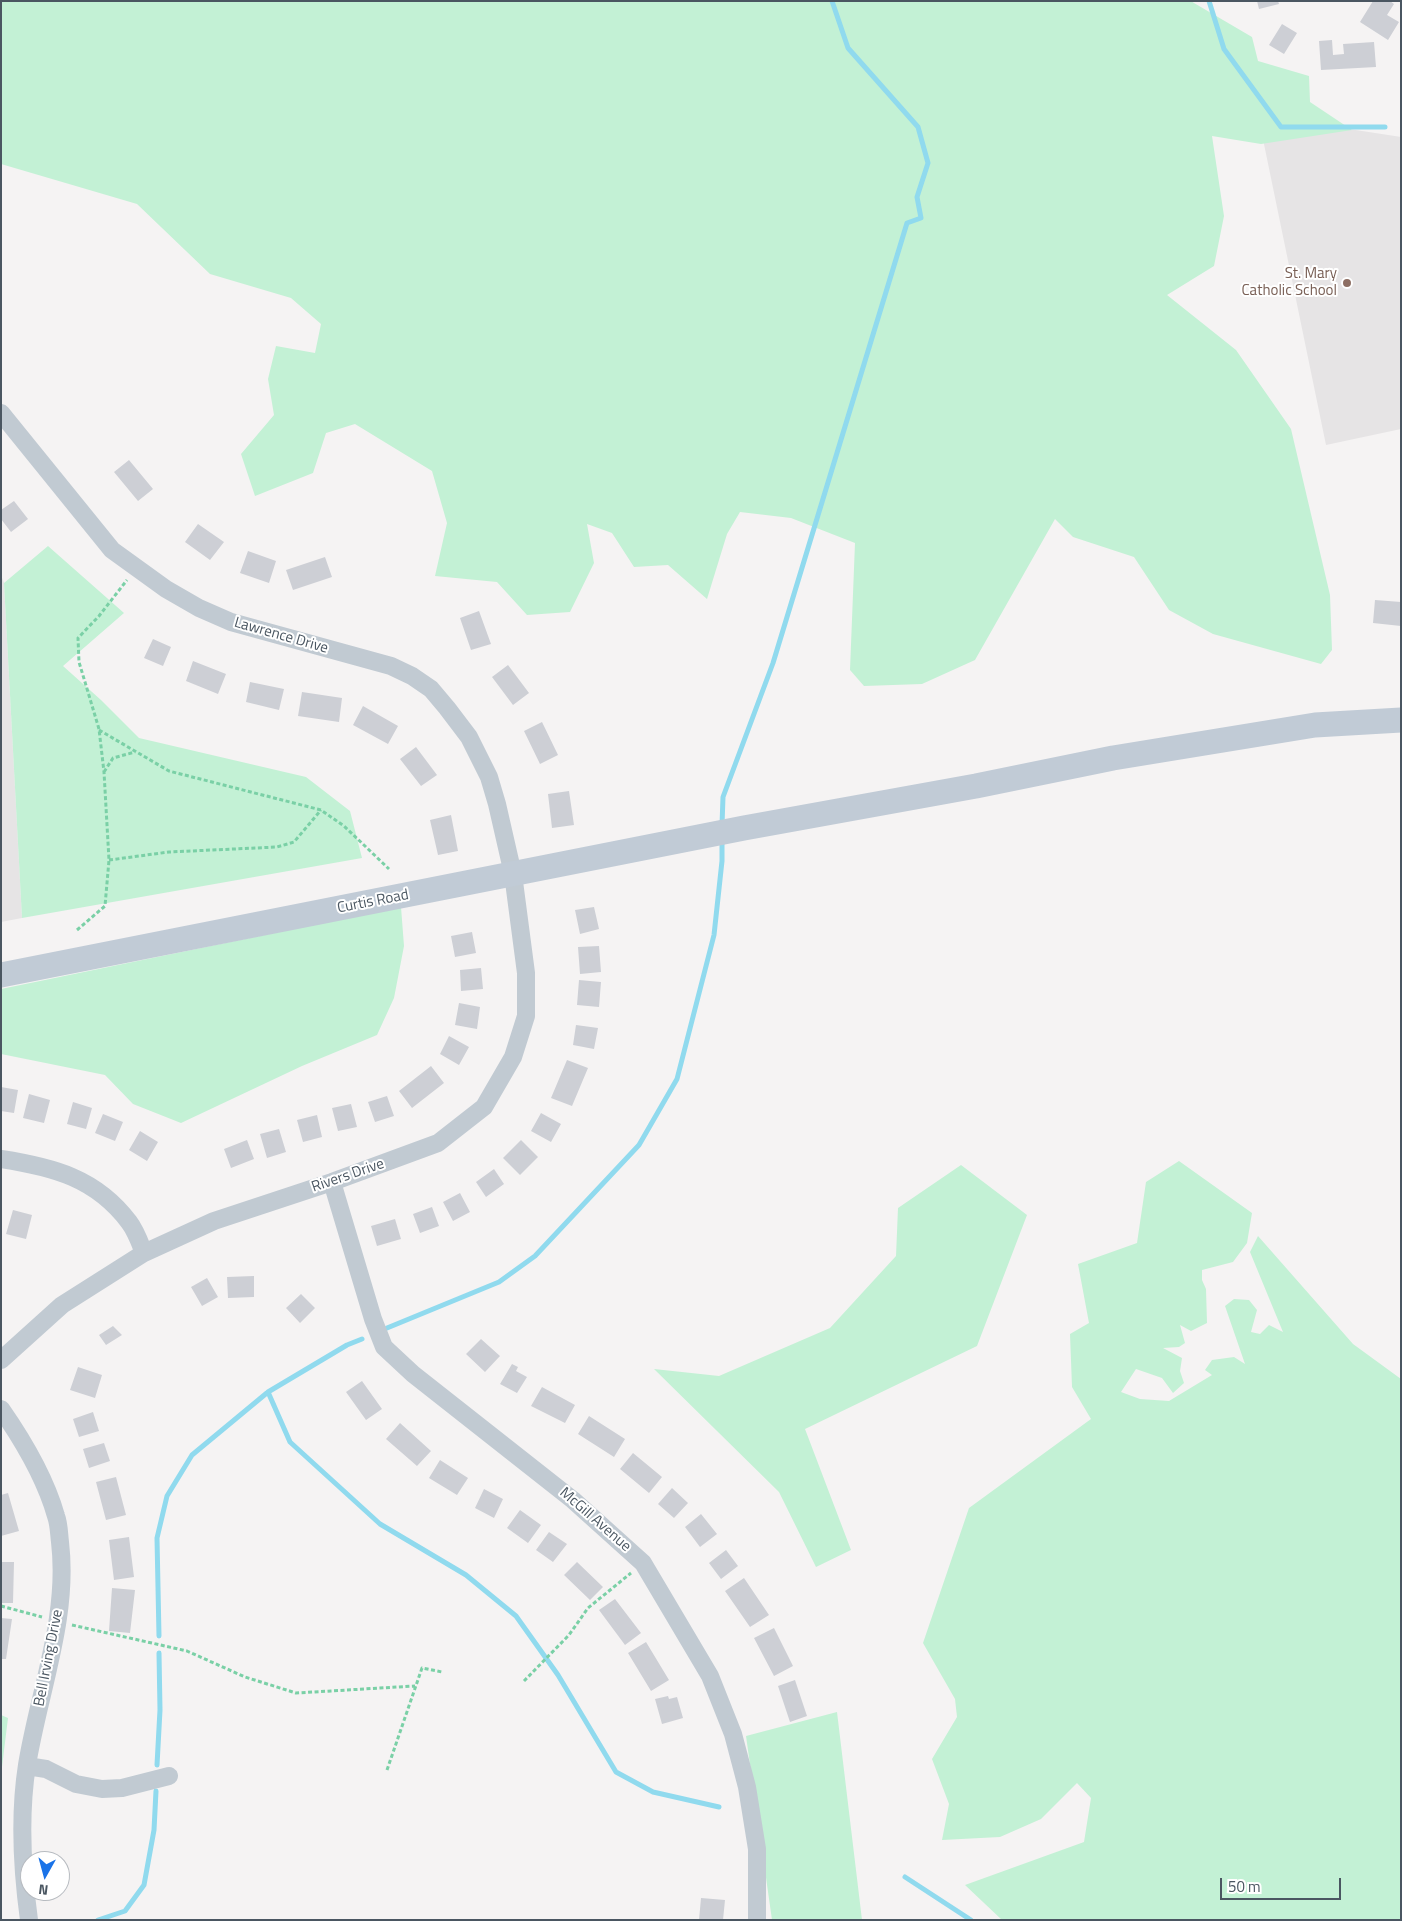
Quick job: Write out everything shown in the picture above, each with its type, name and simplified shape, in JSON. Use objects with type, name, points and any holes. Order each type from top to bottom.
[{"type":"main road","name":"Curtis Road","points":[[1,975],[744,828],[1230,738],[1315,725],[1401,720]]},
{"type":"street","name":"Lawrence Drive","points":[[1,413],[112,550],[136,569],[191,603],[232,622],[391,666],[412,676],[431,689],[468,737],[489,777],[497,804],[512,874]]},
{"type":"street","name":"Rivers Drive","points":[[1,1360],[62,1305],[144,1253],[214,1221],[332,1182],[438,1143],[484,1106],[508,1066],[526,1016],[526,973],[512,874]]},
{"type":"street","points":[[1,1159],[24,1162],[74,1176],[102,1193],[130,1223],[144,1253]]},
{"type":"street","name":"McGill Avenue","points":[[332,1182],[373,1319],[384,1347],[413,1374],[573,1500],[643,1564],[710,1676],[733,1734],[747,1787],[757,1849],[757,1920]]},
{"type":"street","name":"Bell Irving Drive","points":[[1,1409],[24,1442],[41,1477],[57,1517],[62,1556],[58,1622],[27,1766],[22,1832],[24,1882],[29,1920]]},
{"type":"street","points":[[27,1766],[46,1769],[76,1784],[102,1789],[122,1788],[169,1776]]},
{"type":"path","points":[[77,930],[105,906],[109,860],[104,772],[99,729],[79,662],[78,638],[99,616],[136,569]]},
{"type":"path","points":[[99,729],[169,771],[321,810],[344,826],[389,869]]},
{"type":"path","points":[[104,772],[113,758],[135,751]]},
{"type":"path","points":[[109,860],[170,852],[277,848],[294,842],[321,810]]},
{"type":"path","points":[[524,1681],[569,1635],[588,1608],[607,1590],[643,1564]]},
{"type":"path","points":[[1,1606],[58,1622],[187,1652],[245,1677],[296,1693],[415,1686]]},
{"type":"path","points":[[387,1770],[422,1668],[442,1672]]},
{"type":"shaded area","name":"St. Mary Catholic School","points":[[1258,115],[1401,137],[1401,429],[1326,445]]},
{"type":"shaded area","points":[[1,575],[4,583],[22,918],[1,922]]},
{"type":"green space","points":[[1,1],[1191,1],[1252,37],[1258,61],[1309,76],[1310,102],[1352,130],[1261,144],[1212,136],[1224,216],[1214,266],[1167,295],[1236,350],[1291,429],[1330,595],[1332,650],[1321,664],[1213,634],[1169,610],[1134,557],[1073,537],[1055,519],[975,660],[922,684],[864,686],[850,670],[855,543],[791,518],[740,512],[727,534],[707,599],[668,565],[634,567],[612,533],[587,524],[594,563],[570,612],[527,615],[497,582],[435,576],[447,523],[432,471],[355,424],[326,433],[313,473],[255,496],[241,454],[274,415],[268,379],[276,346],[315,353],[321,324],[291,298],[210,274],[137,204],[1,164]]},
{"type":"green space","points":[[48,546],[124,613],[63,666],[139,738],[306,777],[350,811],[362,858],[22,918],[4,583]]},
{"type":"green space","points":[[401,907],[404,946],[394,998],[377,1035],[302,1066],[181,1123],[133,1104],[105,1075],[1,1054],[1,989]]},
{"type":"green space","points":[[1179,1161],[1252,1213],[1247,1243],[1233,1262],[1202,1270],[1202,1280],[1206,1289],[1207,1323],[1191,1331],[1180,1325],[1185,1343],[1179,1347],[1163,1348],[1182,1358],[1180,1371],[1184,1383],[1173,1393],[1162,1378],[1136,1369],[1121,1392],[1140,1399],[1169,1401],[1212,1375],[1205,1370],[1212,1360],[1234,1357],[1245,1364],[1225,1306],[1234,1299],[1249,1300],[1257,1310],[1251,1332],[1260,1334],[1269,1325],[1283,1332],[1250,1252],[1258,1236],[1353,1344],[1401,1379],[1401,1920],[1002,1920],[965,1885],[1084,1842],[1091,1798],[1077,1783],[1041,1819],[1000,1837],[942,1840],[949,1804],[932,1759],[957,1717],[955,1699],[923,1643],[969,1508],[1091,1419],[1072,1387],[1070,1334],[1089,1323],[1078,1264],[1137,1243],[1146,1182]]},
{"type":"green space","points":[[961,1165],[1027,1215],[977,1346],[805,1429],[851,1550],[816,1567],[779,1492],[654,1369],[719,1376],[830,1328],[896,1256],[898,1208]]},
{"type":"green space","points":[[837,1712],[862,1920],[772,1920],[746,1736]]},
{"type":"green space","points":[[1,1715],[8,1718],[1,1775]]},
{"type":"building","points":[[1257,1],[1278,1],[1279,4],[1259,9]]},
{"type":"building","points":[[1373,1],[1390,1],[1394,4],[1387,15],[1399,22],[1388,40],[1360,22]]},
{"type":"building","points":[[1282,24],[1297,33],[1284,54],[1269,45]]},
{"type":"building","points":[[1332,40],[1333,55],[1344,54],[1343,44],[1374,42],[1376,67],[1321,70],[1319,41]]},
{"type":"building","points":[[129,460],[153,489],[138,501],[114,472]]},
{"type":"building","points":[[14,501],[28,519],[11,532],[1,519],[1,510]]},
{"type":"building","points":[[198,524],[224,542],[210,560],[185,542]]},
{"type":"building","points":[[248,551],[276,561],[269,583],[240,573]]},
{"type":"building","points":[[325,557],[332,577],[293,590],[286,570]]},
{"type":"building","points":[[1375,600],[1401,602],[1401,626],[1373,623]]},
{"type":"building","points":[[479,611],[491,644],[471,650],[460,618]]},
{"type":"building","points":[[153,639],[171,647],[163,666],[144,658]]},
{"type":"building","points":[[193,661],[226,674],[218,694],[186,681]]},
{"type":"building","points":[[508,665],[529,693],[513,705],[492,677]]},
{"type":"building","points":[[250,682],[284,689],[279,710],[246,702]]},
{"type":"building","points":[[302,692],[342,698],[339,722],[298,716]]},
{"type":"building","points":[[363,706],[398,726],[388,744],[353,725]]},
{"type":"building","points":[[542,722],[558,755],[540,764],[524,731]]},
{"type":"building","points":[[416,747],[437,775],[421,786],[400,759]]},
{"type":"building","points":[[569,791],[574,825],[552,828],[548,794]]},
{"type":"building","points":[[451,815],[458,851],[438,855],[430,820]]},
{"type":"building","points":[[594,907],[599,929],[580,934],[575,910]]},
{"type":"building","points":[[472,932],[476,953],[455,957],[451,936]]},
{"type":"building","points":[[599,946],[601,972],[580,974],[578,947]]},
{"type":"building","points":[[481,968],[483,989],[461,991],[460,970]]},
{"type":"building","points":[[579,980],[601,982],[599,1007],[577,1005]]},
{"type":"building","points":[[459,1003],[480,1007],[477,1029],[455,1025]]},
{"type":"building","points":[[576,1025],[598,1028],[594,1049],[573,1045]]},
{"type":"building","points":[[449,1036],[469,1047],[459,1065],[440,1054]]},
{"type":"building","points":[[567,1060],[588,1068],[572,1106],[551,1098]]},
{"type":"building","points":[[431,1066],[444,1083],[412,1108],[399,1091]]},
{"type":"building","points":[[1,1087],[18,1090],[14,1113],[1,1111]]},
{"type":"building","points":[[29,1094],[50,1100],[44,1123],[23,1118]]},
{"type":"building","points":[[387,1096],[394,1116],[375,1122],[368,1102]]},
{"type":"building","points":[[73,1102],[92,1108],[86,1129],[67,1124]]},
{"type":"building","points":[[351,1104],[357,1127],[338,1131],[332,1108]]},
{"type":"building","points":[[541,1113],[561,1124],[551,1142],[531,1131]]},
{"type":"building","points":[[103,1114],[123,1122],[115,1141],[95,1133]]},
{"type":"building","points":[[317,1115],[322,1137],[303,1142],[297,1120]]},
{"type":"building","points":[[279,1129],[286,1152],[267,1158],[260,1134]]},
{"type":"building","points":[[140,1131],[158,1142],[147,1161],[129,1150]]},
{"type":"building","points":[[247,1140],[254,1159],[231,1168],[224,1149]]},
{"type":"building","points":[[521,1140],[538,1157],[520,1175],[503,1158]]},
{"type":"building","points":[[494,1169],[504,1184],[486,1197],[476,1182]]},
{"type":"building","points":[[460,1193],[470,1212],[453,1221],[443,1202]]},
{"type":"building","points":[[432,1207],[439,1226],[420,1233],[413,1214]]},
{"type":"building","points":[[13,1210],[32,1215],[26,1239],[6,1234]]},
{"type":"building","points":[[395,1219],[401,1239],[377,1246],[371,1226]]},
{"type":"building","points":[[254,1276],[254,1297],[228,1298],[227,1277]]},
{"type":"building","points":[[207,1278],[218,1297],[202,1306],[191,1287]]},
{"type":"building","points":[[301,1294],[315,1308],[300,1323],[286,1308]]},
{"type":"building","points":[[113,1326],[122,1335],[106,1345],[99,1335]]},
{"type":"building","points":[[481,1339],[500,1356],[485,1372],[466,1354]]},
{"type":"building","points":[[512,1364],[518,1367],[516,1371],[527,1377],[517,1393],[500,1384]]},
{"type":"building","points":[[78,1367],[102,1375],[95,1398],[70,1390]]},
{"type":"building","points":[[362,1381],[382,1409],[366,1420],[346,1392]]},
{"type":"building","points":[[542,1387],[575,1405],[565,1423],[531,1406]]},
{"type":"building","points":[[93,1412],[99,1431],[79,1437],[73,1419]]},
{"type":"building","points":[[589,1416],[625,1439],[614,1457],[578,1434]]},
{"type":"building","points":[[400,1423],[431,1451],[417,1466],[386,1439]]},
{"type":"building","points":[[104,1443],[110,1461],[89,1468],[83,1449]]},
{"type":"building","points":[[633,1453],[662,1477],[649,1493],[620,1469]]},
{"type":"building","points":[[440,1460],[468,1478],[457,1495],[429,1478]]},
{"type":"building","points":[[116,1477],[126,1515],[106,1520],[96,1482]]},
{"type":"building","points":[[672,1488],[688,1503],[674,1518],[658,1504]]},
{"type":"building","points":[[484,1489],[503,1499],[494,1518],[475,1508]]},
{"type":"building","points":[[8,1493],[19,1531],[1,1536],[1,1495]]},
{"type":"building","points":[[520,1510],[541,1525],[528,1543],[507,1528]]},
{"type":"building","points":[[701,1514],[717,1534],[700,1547],[685,1527]]},
{"type":"building","points":[[549,1532],[567,1544],[553,1562],[536,1550]]},
{"type":"building","points":[[129,1537],[134,1577],[114,1580],[109,1540]]},
{"type":"building","points":[[726,1550],[738,1566],[721,1579],[709,1563]]},
{"type":"building","points":[[1,1562],[14,1562],[13,1603],[1,1603]]},
{"type":"building","points":[[577,1562],[603,1587],[590,1600],[564,1575]]},
{"type":"building","points":[[744,1578],[769,1615],[750,1627],[725,1591]]},
{"type":"building","points":[[112,1588],[135,1590],[130,1633],[109,1631]]},
{"type":"building","points":[[615,1599],[641,1633],[625,1645],[599,1610]]},
{"type":"building","points":[[1,1618],[12,1619],[6,1659],[1,1659]]},
{"type":"building","points":[[774,1628],[793,1666],[774,1676],[754,1638]]},
{"type":"building","points":[[646,1642],[669,1680],[651,1691],[628,1653]]},
{"type":"building","points":[[795,1680],[807,1716],[790,1722],[778,1686]]},
{"type":"building","points":[[668,1696],[669,1699],[677,1697],[683,1718],[662,1724],[655,1699]]},
{"type":"building","points":[[701,1898],[725,1900],[723,1920],[699,1920]]},
{"type":"waterway","points":[[722,825],[723,797],[773,663],[907,223],[921,218],[917,197],[928,163],[918,127],[848,48],[832,1]]},
{"type":"waterway","points":[[1209,1],[1224,49],[1281,127],[1385,127]]},
{"type":"waterway","points":[[387,1328],[499,1282],[535,1256],[639,1145],[677,1079],[714,935],[722,861],[722,838]]},
{"type":"waterway","points":[[159,1636],[157,1538],[167,1496],[192,1455],[268,1392],[347,1345],[362,1339]]},
{"type":"waterway","points":[[268,1392],[290,1442],[380,1524],[466,1575],[516,1616],[558,1675],[616,1772],[653,1792],[719,1807]]},
{"type":"waterway","points":[[157,1765],[160,1710],[159,1653]]},
{"type":"waterway","points":[[98,1920],[125,1911],[144,1885],[154,1830],[156,1791]]},
{"type":"waterway","points":[[905,1877],[971,1920]]},
{"type":"place","name":"St. Mary Catholic School","points":[[1347,283]]}]
